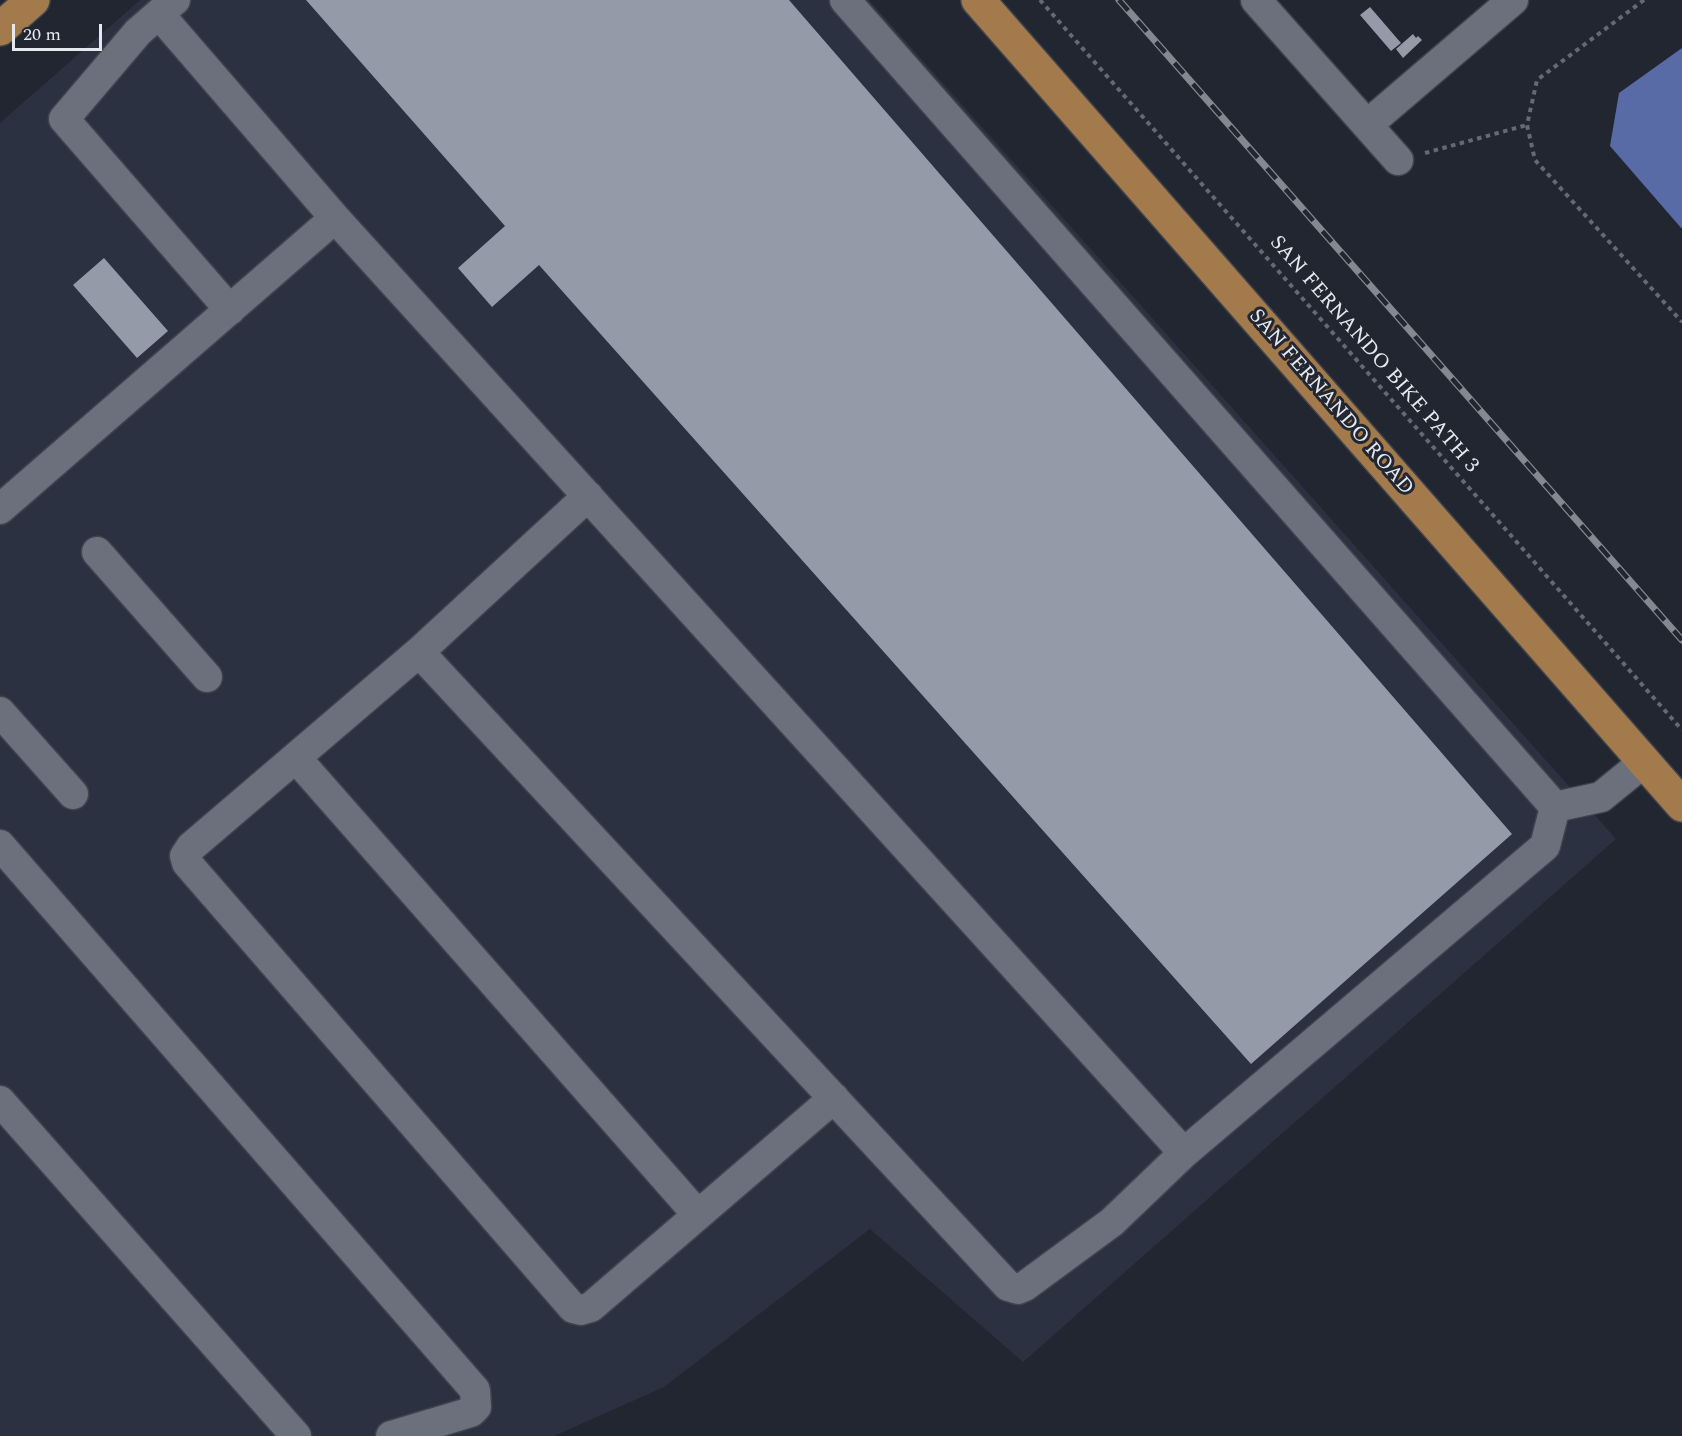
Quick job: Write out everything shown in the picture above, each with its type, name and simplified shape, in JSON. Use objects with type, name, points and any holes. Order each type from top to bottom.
[{"type":"main road","points":[[0,28],[33,0]]},
{"type":"main road","name":"SAN FERNANDO ROAD","points":[[978,0],[1682,805]]},
{"type":"street","points":[[845,0],[1555,807]]},
{"type":"street","points":[[1256,0],[1398,160]]},
{"type":"street","points":[[1366,125],[1513,0]]},
{"type":"street","points":[[230,310],[63,119],[138,32],[167,7],[335,218],[1184,1154]]},
{"type":"street","points":[[0,509],[335,218]]},
{"type":"street","points":[[588,496],[419,652],[191,847],[185,856],[187,863],[573,1308],[581,1310],[591,1307],[834,1098]]},
{"type":"street","points":[[97,552],[207,677]]},
{"type":"street","points":[[419,652],[1008,1286],[1018,1289],[1112,1222],[1184,1154],[1545,846],[1555,807]]},
{"type":"street","points":[[0,712],[73,794]]},
{"type":"street","points":[[296,758],[698,1215]]},
{"type":"street","points":[[1555,807],[1601,798],[1644,762]]},
{"type":"street","points":[[0,844],[475,1390],[476,1407],[471,1412],[392,1436]]},
{"type":"street","points":[[0,1101],[296,1436]]},
{"type":"path","name":"SAN FERNANDO BIKE PATH 3","points":[[1041,0],[1682,730]]},
{"type":"path","points":[[1644,0],[1538,80],[1527,125],[1535,160],[1682,322]]},
{"type":"path","points":[[1398,160],[1527,125]]},
{"type":"shaded area","points":[[140,0],[869,0],[1616,839],[1023,1362],[870,1229],[664,1387],[554,1436],[0,1436],[0,123]]},
{"type":"water","points":[[1682,48],[1682,229],[1610,146],[1619,93]]},
{"type":"building","points":[[306,0],[789,0],[1512,834],[1251,1064],[539,265],[492,307],[458,268],[505,226]]},
{"type":"building","points":[[1370,7],[1401,43],[1391,51],[1360,15]]},
{"type":"building","points":[[1413,34],[1422,40],[1403,58],[1396,49]]},
{"type":"building","points":[[104,258],[168,331],[137,358],[73,285]]},
{"type":"railway","points":[[1119,0],[1682,640]]}]
